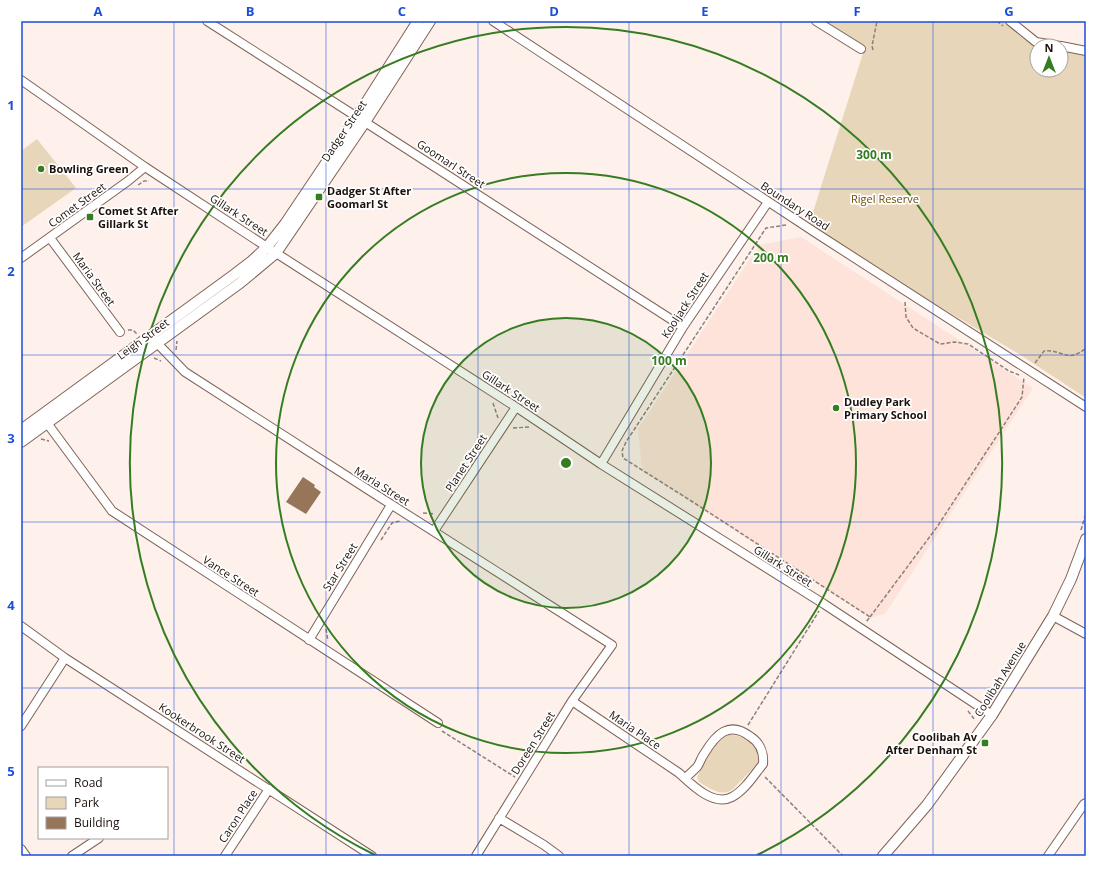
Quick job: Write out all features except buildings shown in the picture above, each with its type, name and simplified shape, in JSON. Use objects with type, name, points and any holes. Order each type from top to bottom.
[{"type":"street","name":"Goomarl Street","points":[[206,21],[361,119],[683,327]]},
{"type":"street","name":"Dadger Street","points":[[276,253],[361,119],[418,21]]},
{"type":"street","name":"Dadger Street","points":[[267,247],[361,119],[430,21]]},
{"type":"street","name":"Boundary Road","points":[[493,21],[768,202],[1086,407]]},
{"type":"street","points":[[816,21],[861,49]]},
{"type":"street","points":[[1010,21],[1031,38]]},
{"type":"street","points":[[1069,48],[1086,51]]},
{"type":"street","name":"Gillark Street","points":[[21,80],[145,167],[276,253],[516,407],[601,464],[824,604],[992,715]]},
{"type":"street","name":"Comet Street","points":[[21,258],[128,182],[145,167]]},
{"type":"street","name":"Kooljack Street","points":[[601,464],[683,327],[768,202]]},
{"type":"street","name":"Maria Street","points":[[50,238],[120,332]]},
{"type":"street","name":"Leigh Street","points":[[21,442],[44,419],[152,334],[252,261],[267,247]]},
{"type":"street","name":"Leigh Street","points":[[21,430],[44,419],[157,343],[240,283],[276,253]]},
{"type":"street","name":"Maria Street","points":[[152,334],[157,343],[185,372],[612,645]]},
{"type":"street","name":"Planet Street","points":[[434,531],[516,407]]},
{"type":"street","name":"Vance Street","points":[[44,419],[112,511],[308,640],[438,723]]},
{"type":"street","name":"Star Street","points":[[308,640],[391,505]]},
{"type":"street","name":"Coolibah Avenue","points":[[883,856],[927,805],[992,715],[1053,616],[1071,579],[1086,539]]},
{"type":"street","points":[[1053,616],[1086,634]]},
{"type":"street","name":"Kookerbrook Street","points":[[21,626],[65,658],[372,856]]},
{"type":"street","name":"Doreen Street","points":[[476,856],[572,701],[612,645]]},
{"type":"street","points":[[21,726],[65,658]]},
{"type":"street","name":"Maria Place","points":[[572,701],[679,772],[707,795],[713,798],[725,799],[731,797],[747,784],[763,764],[762,752],[755,740],[744,732]]},
{"type":"street","points":[[685,778],[697,767],[707,749],[720,733],[729,729],[744,732]]},
{"type":"street","name":"Caron Place","points":[[225,856],[269,789]]},
{"type":"street","points":[[1048,856],[1086,803]]},
{"type":"street","points":[[499,818],[544,845],[558,856]]},
{"type":"street","points":[[72,856],[98,839]]},
{"type":"street","points":[[21,849],[26,856]]},
{"type":"path","points":[[873,50],[872,46],[877,21]]},
{"type":"path","points":[[788,224],[766,228],[626,442],[622,451],[623,458],[694,502],[870,617]]},
{"type":"path","points":[[899,298],[906,302],[906,317],[913,328],[940,344],[955,342],[968,344],[1009,371],[1016,375],[1024,376],[1029,380]]},
{"type":"path","points":[[1030,370],[1044,352],[1052,350],[1062,355],[1074,356],[1086,348]]},
{"type":"path","points":[[860,628],[870,617],[937,527],[1000,431],[1022,397],[1024,376]]},
{"type":"path","points":[[493,401],[498,418],[512,428],[534,427]]},
{"type":"path","points":[[417,521],[422,513],[434,514],[438,512]]},
{"type":"path","points":[[379,543],[392,523],[402,520]]},
{"type":"path","points":[[744,732],[824,604]]},
{"type":"path","points":[[325,625],[328,643],[325,650]]},
{"type":"path","points":[[967,708],[973,719],[984,726]]},
{"type":"path","points":[[438,723],[442,731],[522,781]]},
{"type":"path","points":[[758,769],[843,856]]},
{"type":"shaded area","name":"Dudley Park Primary School","points":[[801,237],[1033,388],[885,614],[870,618],[642,471],[638,429],[759,245]]},
{"type":"green space","name":"Rigel Reserve","points":[[817,21],[1010,21],[1029,39],[1029,78],[1069,78],[1069,48],[1086,51],[1086,398],[1019,354],[808,228],[864,50]]},
{"type":"green space","name":"Bowling Green","points":[[37,139],[76,188],[21,227],[21,151]]},
{"type":"green space","points":[[728,735],[740,736],[750,741],[757,749],[759,762],[733,789],[724,793],[711,789],[699,782],[697,777],[714,747]]},
{"type":"place","name":"Bowling Green","points":[[41,169]]},
{"type":"place","name":"Dadger St After Goomarl St","points":[[319,197]]},
{"type":"place","name":"Comet St After Gillark St","points":[[90,217]]},
{"type":"place","name":"Dudley Park Primary School","points":[[836,408]]},
{"type":"place","name":"Coolibah Av After Denham St","points":[[985,743]]}]
